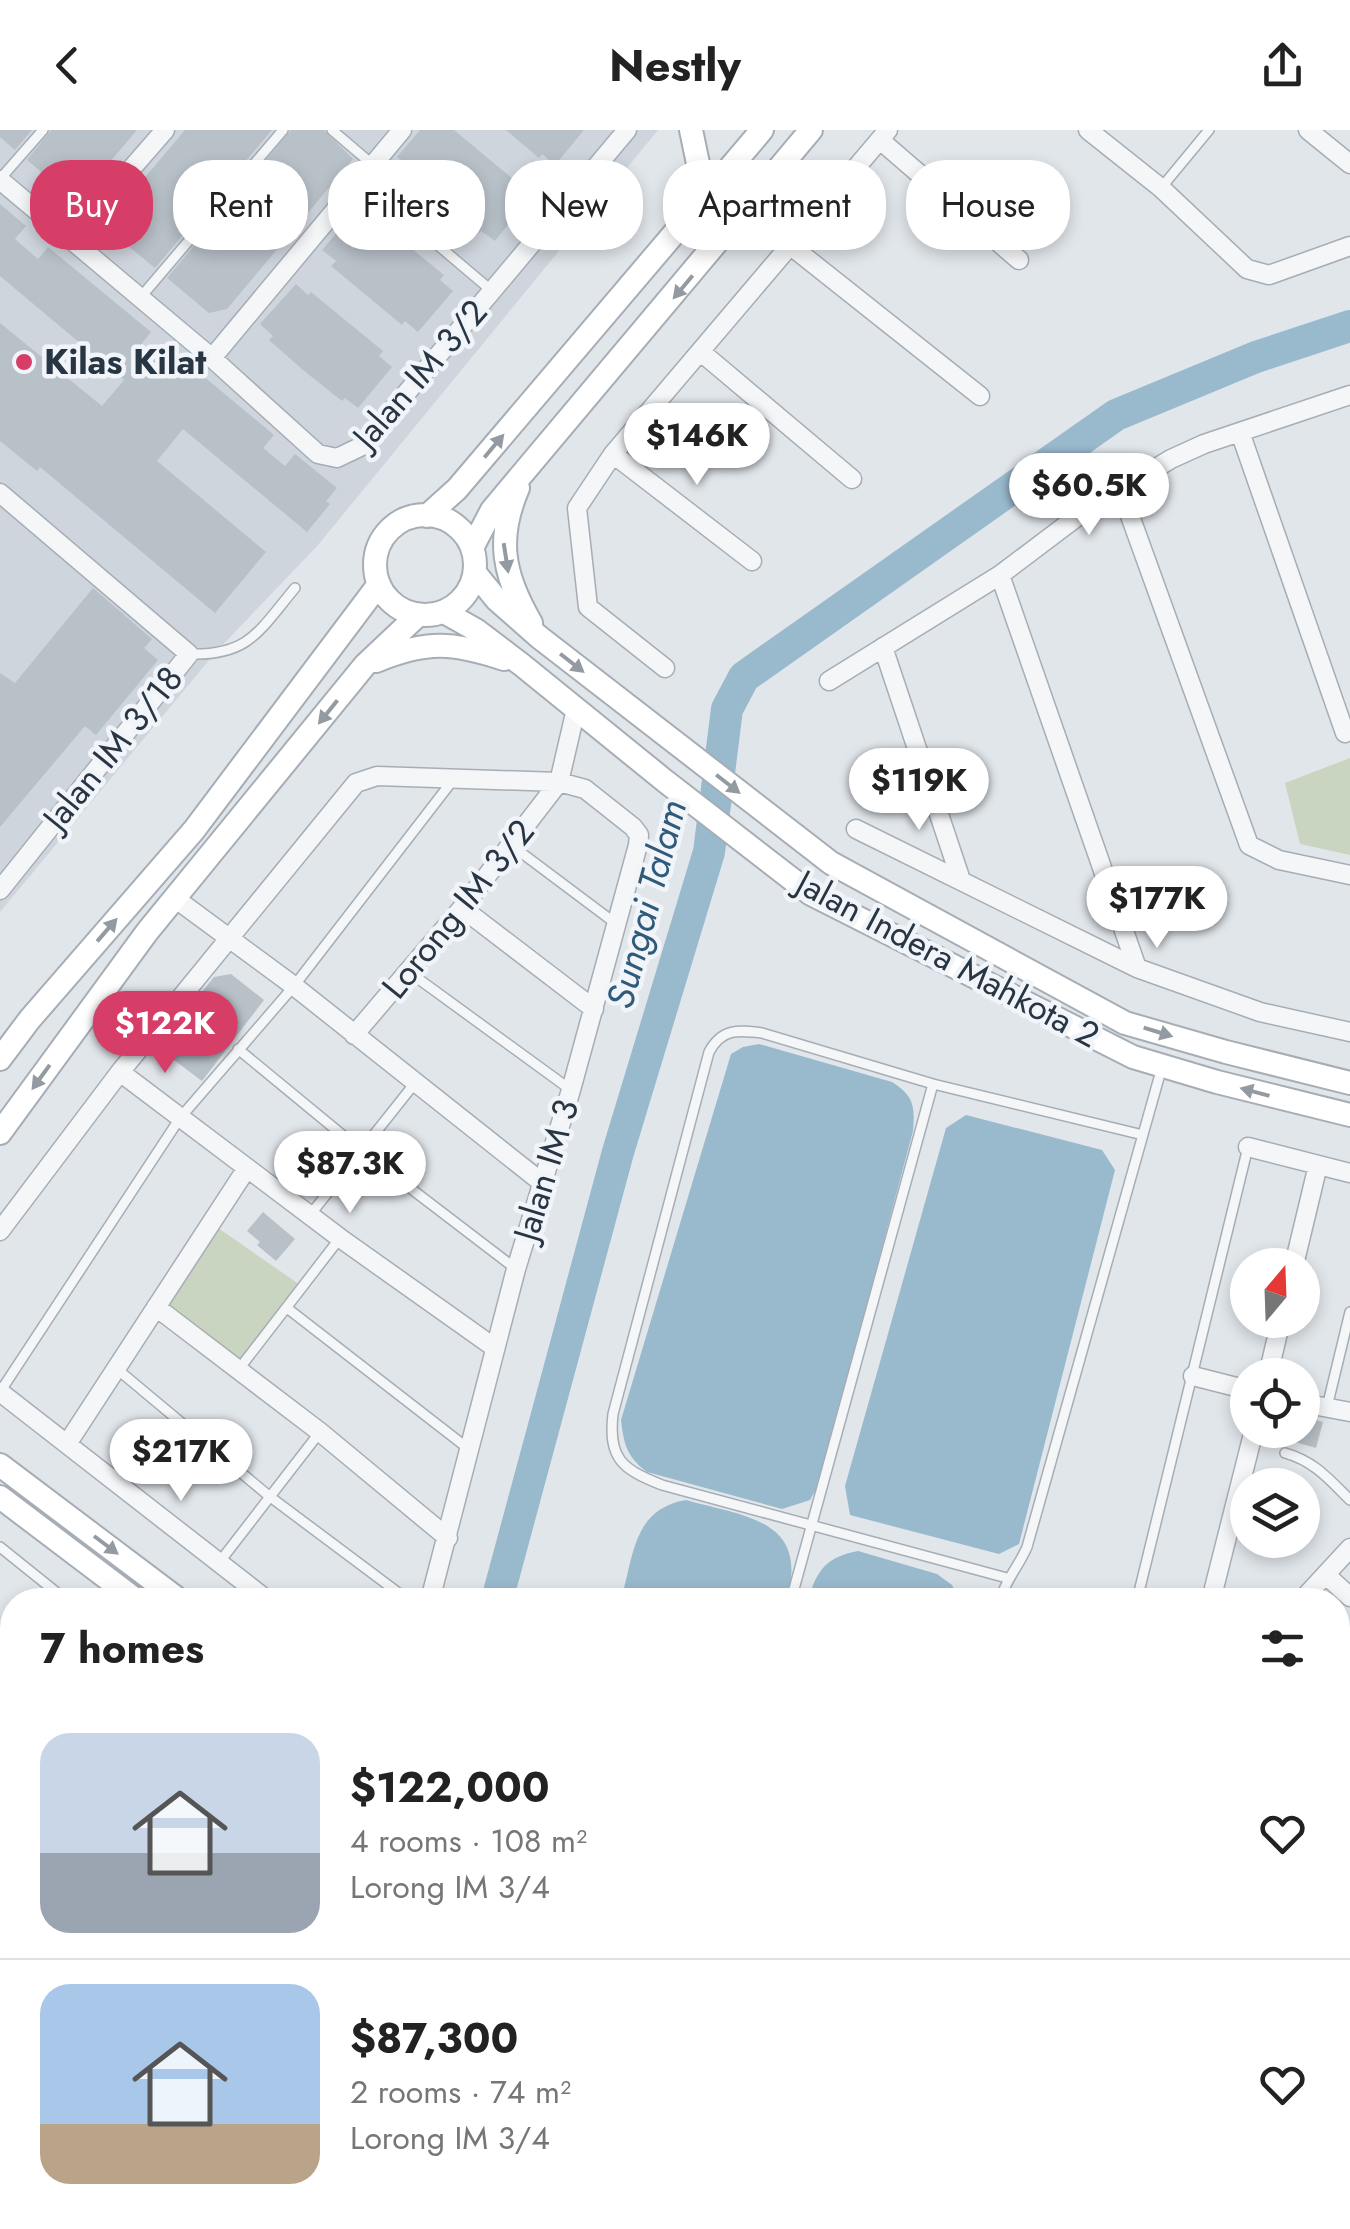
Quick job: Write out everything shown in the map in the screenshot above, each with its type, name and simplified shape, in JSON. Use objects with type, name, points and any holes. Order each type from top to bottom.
[{"type":"main road","points":[[691,130],[697,160]]},
{"type":"main road","points":[[737,160],[762,130]]},
{"type":"main road","points":[[472,548],[492,510],[811,130]]},
{"type":"main road","points":[[427,516],[457,489],[663,248]]},
{"type":"main road","points":[[524,475],[503,538],[507,573],[539,637]]},
{"type":"main road","points":[[427,516],[455,525],[472,548],[475,574],[458,603],[444,612],[418,615],[388,599],[375,568],[384,536],[410,518],[427,516]]},
{"type":"main road","name":"Jalan Indera Mahkota 2","points":[[475,574],[497,600],[539,637],[832,862],[1126,1022],[1226,1052],[1350,1082]]},
{"type":"main road","points":[[0,1059],[194,830],[379,584]]},
{"type":"main road","name":"Jalan Indera Mahkota 2","points":[[444,612],[476,630],[522,665],[811,894],[1133,1056],[1162,1067],[1350,1115]]},
{"type":"main road","points":[[0,1133],[147,932],[365,665],[418,615]]},
{"type":"main road","points":[[365,665],[425,644],[460,644],[522,665]]},
{"type":"main road","points":[[0,1027],[30,1019]]},
{"type":"main road","points":[[0,1465],[163,1588]]},
{"type":"main road","points":[[0,1497],[120,1588]]},
{"type":"street","points":[[139,160],[165,130]]},
{"type":"street","points":[[377,160],[402,130]]},
{"type":"street","name":"Jalan IM 3/2","points":[[84,250],[212,358],[292,434],[318,454],[338,458],[362,446],[627,130]]},
{"type":"street","points":[[1088,130],[1160,188],[1247,269],[1269,274],[1350,246]]},
{"type":"street","points":[[1308,130],[1350,164]]},
{"type":"street","points":[[863,160],[884,135],[1019,260]]},
{"type":"street","name":"Jalan IM 3/2","points":[[0,179],[30,204]]},
{"type":"street","points":[[212,358],[328,219]]},
{"type":"street","points":[[665,668],[588,608],[577,508],[613,454],[788,250]]},
{"type":"street","points":[[796,250],[980,396]]},
{"type":"street","points":[[701,352],[852,480]]},
{"type":"street","points":[[829,681],[1000,575],[1120,488],[1171,459],[1350,395]]},
{"type":"street","points":[[1240,432],[1346,733]]},
{"type":"street","points":[[613,454],[752,560]]},
{"type":"street","points":[[1120,488],[1249,845],[1279,860],[1350,875]]},
{"type":"street","points":[[4,504],[189,654]]},
{"type":"street","points":[[1000,575],[1137,968]]},
{"type":"street","points":[[883,648],[961,880]]},
{"type":"street","name":"Jalan IM 3/18","points":[[0,890],[189,654]]},
{"type":"street","points":[[0,1231],[120,1072],[356,783],[377,776],[559,782],[576,709]]},
{"type":"street","name":"Lorong IM 3/2","points":[[354,1034],[462,908],[559,782]]},
{"type":"street","name":"Jalan IM 3","points":[[433,1588],[516,1269],[594,1009],[638,835],[634,827],[585,790],[559,782]]},
{"type":"street","points":[[856,829],[1137,968],[1260,1012],[1350,1032]]},
{"type":"street","points":[[176,899],[294,986],[540,1181]]},
{"type":"street","points":[[462,908],[594,1009]]},
{"type":"street","points":[[120,1072],[310,1216],[495,1348]]},
{"type":"street","points":[[1248,1147],[1350,1173]]},
{"type":"street","points":[[1298,1248],[1318,1165]]},
{"type":"street","points":[[67,1444],[246,1168]]},
{"type":"street","points":[[156,1307],[320,1432],[448,1538]]},
{"type":"street","points":[[1192,1376],[1230,1386]]},
{"type":"street","points":[[0,1392],[251,1588]]},
{"type":"street","points":[[1320,1406],[1350,1412]]},
{"type":"street","points":[[1214,1588],[1249,1448]]},
{"type":"street","points":[[1314,1588],[1350,1548]]},
{"type":"street","points":[[1326,1576],[1340,1588]]},
{"type":"lane","points":[[0,179],[43,130]]},
{"type":"lane","points":[[140,298],[283,130]]},
{"type":"lane","points":[[332,130],[357,160]]},
{"type":"lane","points":[[1160,188],[1209,130]]},
{"type":"lane","points":[[449,250],[492,291]]},
{"type":"lane","points":[[189,654],[219,655],[235,649],[254,636],[295,588]]},
{"type":"lane","points":[[0,1392],[180,1118],[294,986],[456,777]]},
{"type":"lane","points":[[511,845],[615,923]]},
{"type":"lane","points":[[409,972],[571,1090]]},
{"type":"lane","points":[[1007,1578],[662,1485],[636,1474],[618,1457],[610,1439],[614,1414],[709,1052],[716,1040],[733,1029],[762,1032],[932,1084],[1143,1134]]},
{"type":"lane","points":[[238,1049],[363,1152],[516,1269]]},
{"type":"lane","points":[[1004,1588],[1027,1546],[1162,1067]]},
{"type":"lane","points":[[310,1216],[416,1083]]},
{"type":"lane","points":[[794,1588],[932,1084]]},
{"type":"lane","points":[[1140,1588],[1248,1147]]},
{"type":"lane","points":[[238,1369],[340,1238]]},
{"type":"lane","points":[[286,1308],[470,1450]]},
{"type":"lane","points":[[1327,1408],[1350,1312]]},
{"type":"lane","points":[[117,1369],[269,1496],[392,1588]]},
{"type":"lane","points":[[218,1564],[320,1432]]},
{"type":"lane","points":[[1285,1453],[1304,1458],[1318,1468],[1350,1500]]},
{"type":"lane","points":[[0,1547],[51,1588]]},
{"type":"shaded area","points":[[0,130],[658,130],[633,160],[505,160],[505,250],[560,250],[318,545],[215,653],[0,912]]},
{"type":"green space","points":[[1350,758],[1350,855],[1300,844],[1285,783]]},
{"type":"green space","points":[[211,1223],[303,1287],[239,1369],[156,1307]]},
{"type":"water","points":[[759,1044],[892,1082],[909,1097],[914,1115],[913,1131],[819,1484],[810,1500],[782,1509],[647,1472],[627,1449],[621,1420],[731,1054]]},
{"type":"water","points":[[966,1115],[1102,1150],[1115,1170],[1019,1544],[999,1554],[850,1515],[845,1486],[946,1128]]},
{"type":"water","points":[[686,1500],[767,1526],[781,1537],[789,1553],[789,1588],[624,1588],[638,1536],[655,1513]]},
{"type":"water","points":[[858,1551],[937,1574],[954,1588],[812,1588],[824,1566]]},
{"type":"building","points":[[0,130],[32,130],[15,150],[0,137]]},
{"type":"building","points":[[51,130],[137,130],[112,160],[27,160]]},
{"type":"building","points":[[185,130],[272,130],[247,160],[173,160],[173,247],[155,268],[133,250],[153,250],[153,168]]},
{"type":"building","points":[[291,130],[324,130],[353,159],[328,160],[328,189],[308,213],[308,160],[266,160]]},
{"type":"building","points":[[420,130],[454,130],[505,172],[505,229],[495,241],[485,234],[485,160],[397,157]]},
{"type":"building","points":[[506,130],[584,130],[559,160],[549,160],[542,154],[539,158]]},
{"type":"building","points":[[0,204],[26,226],[15,239],[38,259],[46,250],[52,250],[151,332],[140,346],[161,362],[172,350],[274,435],[263,448],[285,466],[295,454],[337,488],[326,501],[330,504],[307,532],[183,429],[157,461],[266,552],[215,613],[40,467],[37,471],[0,441],[0,323],[102,406],[124,380],[0,276]]},
{"type":"building","points":[[328,243],[328,250],[413,250],[444,275],[440,280],[453,291],[418,332],[405,321],[402,325],[331,266],[336,261],[322,250]]},
{"type":"building","points":[[190,250],[277,250],[227,309],[209,313],[167,278]]},
{"type":"building","points":[[296,284],[383,351],[379,356],[392,367],[358,408],[345,398],[342,401],[303,370],[269,340],[273,336],[260,324]]},
{"type":"building","points":[[93,588],[152,639],[144,648],[158,660],[96,735],[85,726],[0,827],[0,673],[15,683]]},
{"type":"building","points":[[231,974],[264,1000],[202,1081],[166,1054],[167,1035],[214,977]]},
{"type":"building","points":[[263,1212],[295,1239],[276,1261],[247,1231]]},
{"type":"waterway","name":"Sungai Talam","points":[[500,1588],[618,1152],[709,852],[727,709],[744,677],[1116,415],[1256,357],[1350,326]]},
{"type":"place","name":"Kilas Kilat","points":[[24,362]]}]
